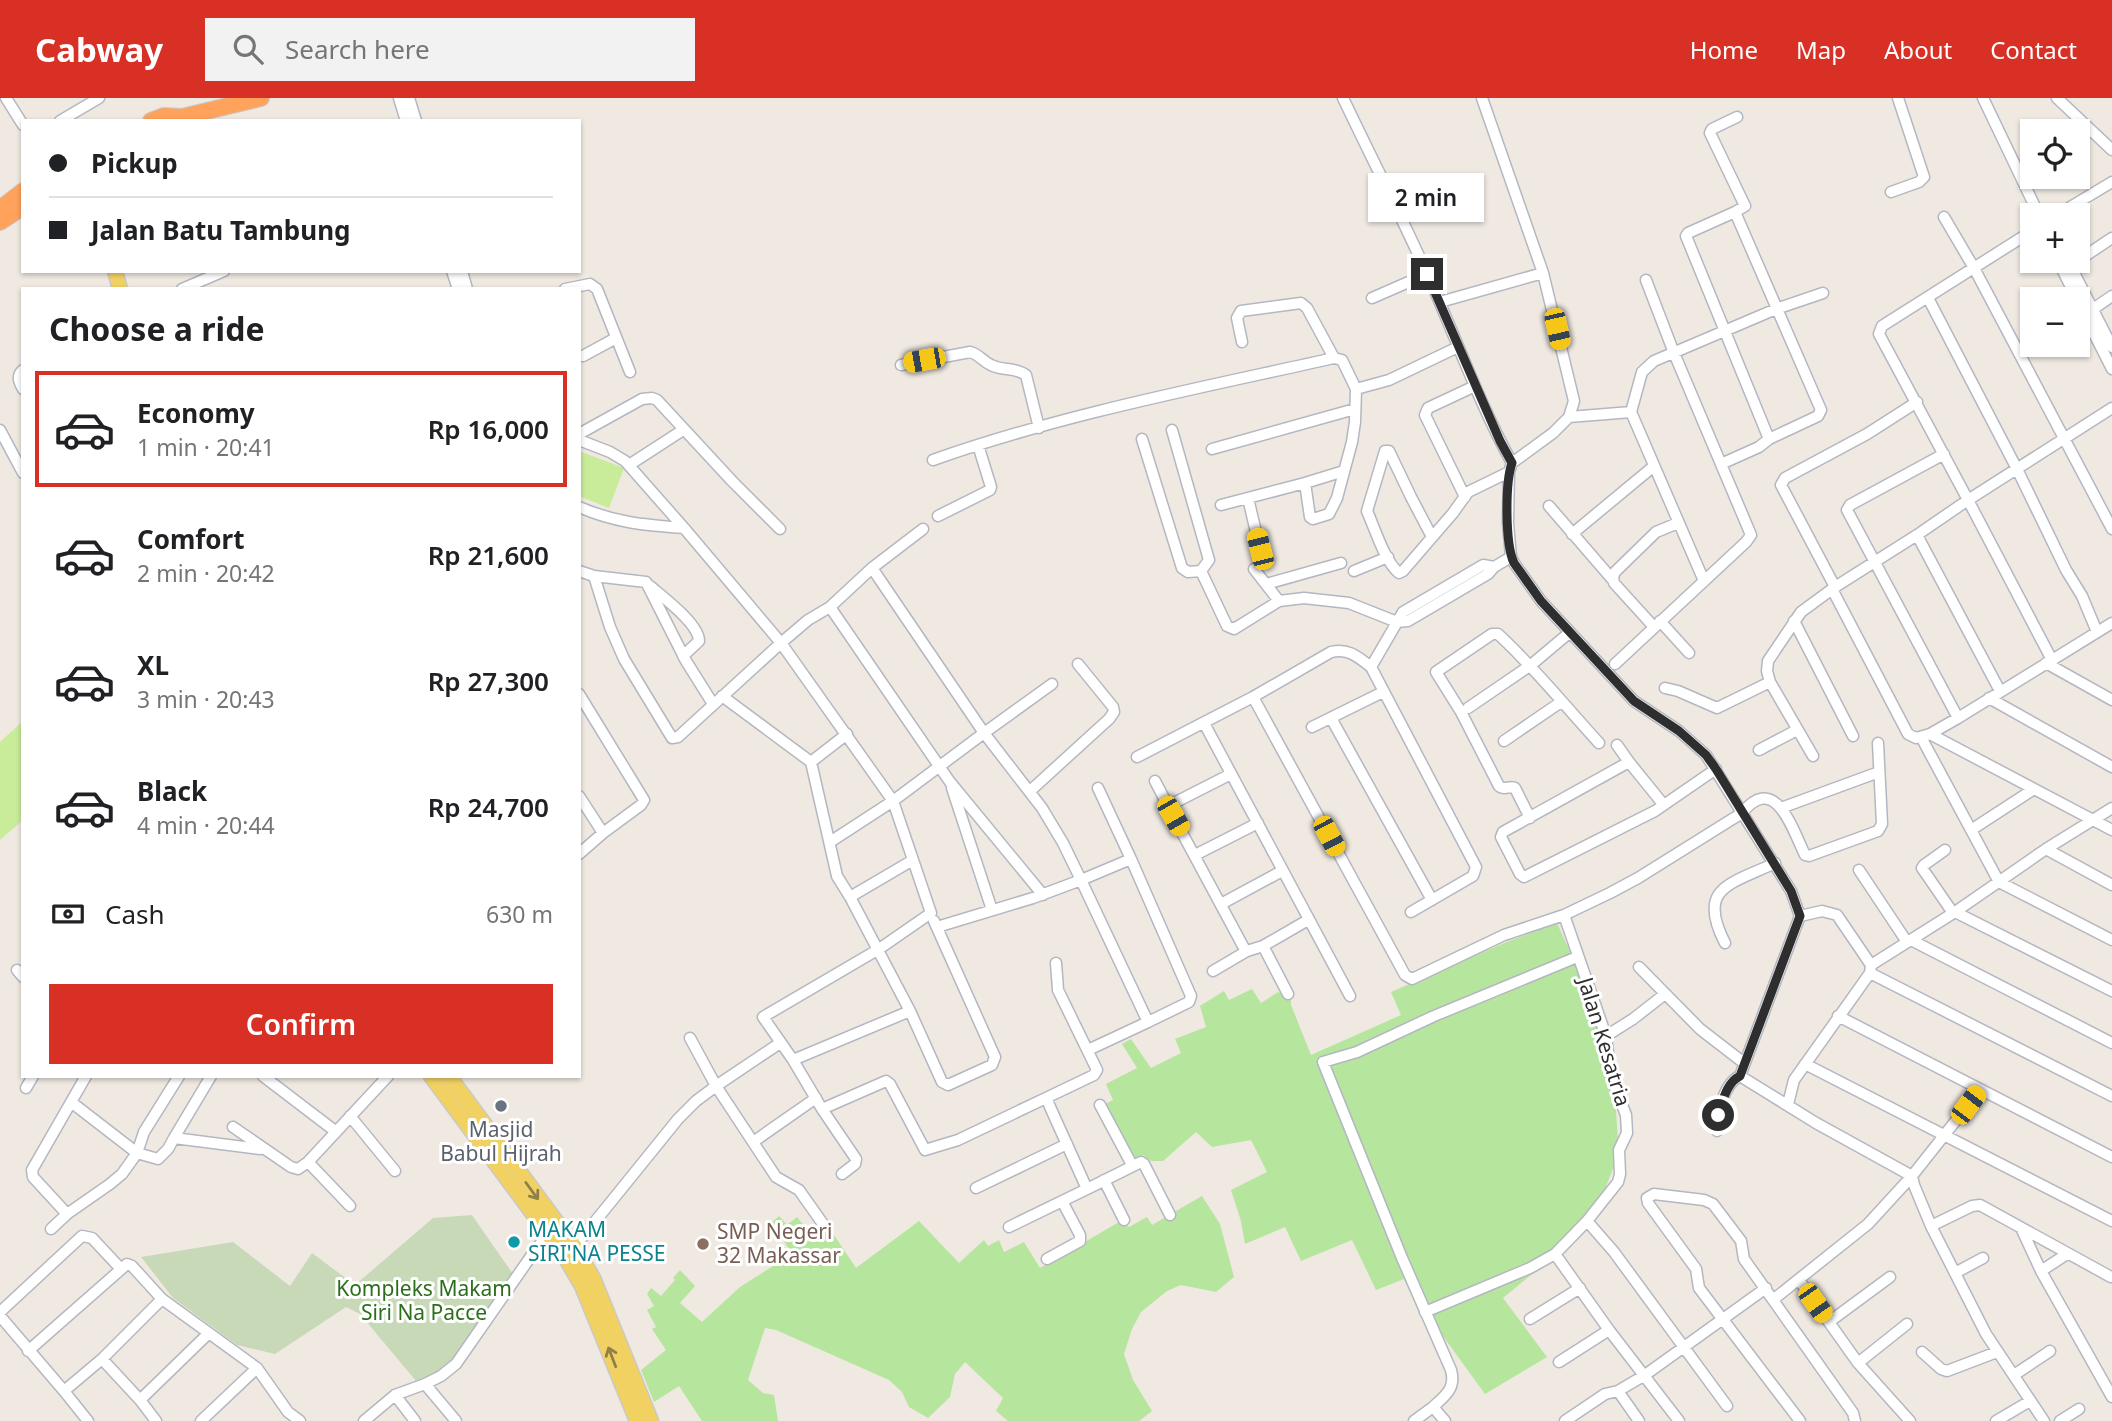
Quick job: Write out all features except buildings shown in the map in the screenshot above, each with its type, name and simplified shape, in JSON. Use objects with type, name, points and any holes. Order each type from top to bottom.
[{"type":"highway","points":[[157,119],[180,119],[261,98]]},
{"type":"highway","points":[[0,209],[21,193]]},
{"type":"highway","points":[[0,222],[21,208]]},
{"type":"main road","points":[[435,1078],[513,1175]]},
{"type":"main road","points":[[450,1078],[513,1175],[552,1229],[593,1278],[628,1380],[637,1421]]},
{"type":"main road","points":[[628,1380],[651,1421]]},
{"type":"street","points":[[6,98],[21,122]]},
{"type":"street","points":[[63,119],[99,98]]},
{"type":"street","points":[[399,98],[405,119]]},
{"type":"street","points":[[409,98],[415,119]]},
{"type":"street","points":[[1343,98],[1440,302],[1511,468],[1508,523],[1511,557],[1521,575],[1569,633],[1634,701],[1679,731],[1706,755],[1791,891],[1800,916],[1740,1076],[1735,1078],[1728,1088],[1718,1115],[1717,1131]]},
{"type":"street","points":[[1432,537],[1389,451],[1386,450],[1367,508],[1388,557],[1396,571],[1401,573],[1432,537],[1472,489],[1511,468],[1569,417],[1573,408],[1543,273],[1482,98]]},
{"type":"street","points":[[1891,192],[1919,182],[1924,177],[1898,98]]},
{"type":"street","points":[[1983,98],[2034,203]]},
{"type":"street","points":[[2057,98],[2112,150]]},
{"type":"street","points":[[1737,117],[1712,128],[1710,133],[1745,204],[1743,209],[1686,236],[1769,439]]},
{"type":"street","points":[[2077,203],[2112,182]]},
{"type":"street","points":[[1721,464],[1818,416],[1821,410],[1735,212]]},
{"type":"street","points":[[1944,217],[1975,268],[2112,529]]},
{"type":"street","points":[[2090,251],[2112,238]]},
{"type":"street","points":[[2020,239],[1882,326],[1879,332],[1968,500],[2049,662],[2112,700]]},
{"type":"street","points":[[187,287],[219,273]]},
{"type":"street","points":[[1440,302],[1543,273]]},
{"type":"street","points":[[2074,273],[2112,346]]},
{"type":"street","points":[[1372,298],[1427,274]]},
{"type":"street","points":[[1615,664],[1751,535],[1646,280]]},
{"type":"street","points":[[573,287],[584,284],[593,285],[597,289],[630,372]]},
{"type":"street","points":[[1704,581],[1631,412],[1642,372],[1654,360],[1776,309],[1823,293]]},
{"type":"street","points":[[2093,309],[2112,296]]},
{"type":"street","points":[[1917,402],[1867,434],[1782,481],[1833,588],[1909,734],[1916,738],[1958,718],[2107,629],[2082,596],[2067,570],[1928,298]]},
{"type":"street","points":[[1242,342],[1237,318],[1241,311],[1301,303],[1307,308],[1334,358]]},
{"type":"street","points":[[2090,326],[2112,369]]},
{"type":"street","points":[[581,356],[616,338]]},
{"type":"street","points":[[1356,389],[1389,380],[1458,347]]},
{"type":"street","points":[[901,365],[970,352],[992,366],[1018,370],[1026,375],[1039,428]]},
{"type":"street","points":[[933,460],[978,445],[1149,399],[1334,358],[1342,360],[1356,389],[1352,442],[1337,498],[1327,516],[1313,519],[1308,516],[1305,482]]},
{"type":"street","points":[[1465,497],[1425,415],[1428,408],[1475,386]]},
{"type":"street","points":[[581,433],[646,398],[657,400],[780,529]]},
{"type":"street","points":[[1813,756],[1770,682],[1766,670],[1768,662],[1794,621],[1807,607],[1833,588],[2112,408]]},
{"type":"street","points":[[1212,449],[1355,409]]},
{"type":"street","points":[[1569,417],[1631,412]]},
{"type":"street","points":[[0,430],[21,469]]},
{"type":"street","points":[[629,465],[684,430]]},
{"type":"street","points":[[1142,439],[1182,568],[1188,572],[1201,571],[1209,560],[1172,430]]},
{"type":"street","points":[[581,441],[618,455],[684,528],[781,643],[893,801],[931,913],[995,1057],[992,1065],[944,1085],[879,949],[837,876],[811,762],[722,696]]},
{"type":"street","points":[[938,516],[990,491],[978,445]]},
{"type":"street","points":[[1944,454],[1848,508],[1848,513],[1958,718]]},
{"type":"street","points":[[1572,534],[1654,466]]},
{"type":"street","points":[[1221,505],[1344,471]]},
{"type":"street","points":[[1248,498],[1260,549]]},
{"type":"street","points":[[1549,506],[1612,579],[1689,653]]},
{"type":"street","points":[[581,508],[628,523],[684,528]]},
{"type":"street","points":[[1612,579],[1615,572],[1657,532],[1678,523]]},
{"type":"street","points":[[594,576],[610,627],[624,659],[671,738],[678,737],[781,643],[830,607],[872,568],[923,529]]},
{"type":"street","points":[[1917,535],[2000,691]]},
{"type":"street","points":[[1354,571],[1388,557]]},
{"type":"street","points":[[1201,571],[1230,629],[1279,601],[1304,598],[1342,601],[1396,622],[1408,621],[1488,574],[1511,557]]},
{"type":"street","points":[[1266,583],[1342,563]]},
{"type":"street","points":[[872,568],[984,733],[1030,791],[1055,830],[1148,1022]]},
{"type":"street","points":[[1255,569],[1279,601]]},
{"type":"street","points":[[581,571],[594,576],[646,582],[698,632],[699,641],[683,656]]},
{"type":"street","points":[[646,582],[683,656],[713,704]]},
{"type":"street","points":[[830,607],[950,782],[1043,895]]},
{"type":"street","points":[[1794,621],[1853,736]]},
{"type":"street","points":[[1371,667],[1396,622]]},
{"type":"street","points":[[1530,818],[1514,787],[1499,786],[1461,712],[1436,672],[1494,633],[1499,634],[1531,665],[1599,743]]},
{"type":"street","points":[[1468,708],[1531,665],[1569,633]]},
{"type":"street","points":[[1138,757],[1253,697],[1331,652],[1340,650],[1356,655],[1371,667],[1476,867],[1472,876],[1411,912]]},
{"type":"street","points":[[1030,791],[1114,712],[1113,707],[1078,664]]},
{"type":"street","points":[[1665,688],[1717,708],[1770,682]]},
{"type":"street","points":[[830,842],[893,801],[1052,684]]},
{"type":"street","points":[[1311,727],[1383,692]]},
{"type":"street","points":[[581,697],[644,800],[638,809],[581,852]]},
{"type":"street","points":[[1253,697],[1408,978],[1415,979],[1503,935],[1564,915],[1638,878],[1742,813],[1754,800],[1760,798],[1773,801],[1782,808],[1807,856],[1878,831],[1882,824],[1878,743]]},
{"type":"street","points":[[1989,698],[2112,767]]},
{"type":"street","points":[[1504,741],[1561,702]]},
{"type":"street","points":[[1331,718],[1432,900]]},
{"type":"street","points":[[1203,723],[1350,996]]},
{"type":"street","points":[[1759,750],[1797,730]]},
{"type":"street","points":[[811,762],[847,734]]},
{"type":"street","points":[[1926,735],[2112,830]]},
{"type":"street","points":[[1926,735],[1999,882],[2112,940]]},
{"type":"street","points":[[1617,744],[1663,804]]},
{"type":"street","points":[[1629,762],[1501,834],[1515,866],[1524,877],[1655,811],[1716,769]]},
{"type":"street","points":[[1782,808],[1879,772]]},
{"type":"street","points":[[1168,806],[1231,774]]},
{"type":"street","points":[[1155,781],[1247,951]]},
{"type":"street","points":[[950,782],[992,910]]},
{"type":"street","points":[[1088,1051],[1189,1002],[1191,996],[1098,788]]},
{"type":"street","points":[[1972,830],[2034,789]]},
{"type":"street","points":[[581,799],[603,834]]},
{"type":"street","points":[[1788,1104],[1794,1080],[1870,969],[2046,849],[2112,808]]},
{"type":"street","points":[[1195,855],[1258,823]]},
{"type":"street","points":[[2046,849],[2112,885]]},
{"type":"street","points":[[1945,850],[1922,868],[1954,913],[2112,991]]},
{"type":"street","points":[[937,927],[1043,895],[1131,859]]},
{"type":"street","points":[[850,897],[913,860]]},
{"type":"street","points":[[1725,943],[1716,927],[1713,908],[1715,900],[1727,886],[1775,863]]},
{"type":"street","points":[[1859,870],[1909,941],[2112,1043]]},
{"type":"street","points":[[1221,904],[1282,871]]},
{"type":"street","points":[[1800,916],[1822,911],[1837,915],[1870,969],[2112,1096]]},
{"type":"street","points":[[842,1174],[855,1164],[856,1159],[764,1017],[879,949],[931,913]]},
{"type":"street","name":"Jalan Kesatria","points":[[1425,1312],[1530,1268],[1555,1254],[1587,1222],[1617,1185],[1620,1174],[1619,1150],[1625,1140],[1628,1125],[1624,1106],[1611,1077],[1606,1036],[1564,915]]},
{"type":"street","points":[[1213,971],[1308,920]]},
{"type":"street","points":[[1263,946],[1289,994]]},
{"type":"street","points":[[1414,1421],[1450,1390],[1453,1382],[1451,1370],[1323,1062],[1357,1052],[1434,1016],[1577,957]]},
{"type":"street","points":[[754,1142],[819,1103],[887,1081],[922,1147],[928,1151],[958,1140],[1094,1075],[1096,1067],[1058,990],[1056,963]]},
{"type":"street","points":[[1640,967],[1706,1035],[1744,1063]]},
{"type":"street","points":[[1606,1036],[1665,994]]},
{"type":"street","points":[[793,1060],[911,1012]]},
{"type":"street","points":[[1838,1016],[2112,1157]]},
{"type":"street","points":[[690,1038],[716,1086],[776,1177],[799,1190],[823,1224]]},
{"type":"street","points":[[570,1252],[678,1119],[696,1101],[780,1043]]},
{"type":"street","points":[[1805,1064],[2112,1221]]},
{"type":"street","points":[[1740,1076],[1815,1123],[1913,1176]]},
{"type":"street","points":[[26,1088],[32,1078]]},
{"type":"street","points":[[67,1214],[31,1173],[85,1078]]},
{"type":"street","points":[[51,1229],[122,1174],[137,1153],[144,1132],[178,1078]]},
{"type":"street","points":[[71,1102],[137,1153],[158,1159],[168,1149],[210,1078]]},
{"type":"street","points":[[266,1078],[335,1130]]},
{"type":"street","points":[[233,1127],[294,1169],[298,1169],[308,1162],[386,1078]]},
{"type":"street","points":[[1774,1299],[1861,1231],[1913,1176],[1980,1090]]},
{"type":"street","points":[[1046,1098],[1087,1189]]},
{"type":"street","points":[[1100,1105],[1132,1166]]},
{"type":"street","points":[[350,1116],[395,1171]]},
{"type":"street","points":[[174,1138],[264,1149]]},
{"type":"street","points":[[976,1188],[1067,1144]]},
{"type":"street","points":[[308,1162],[350,1206]]},
{"type":"street","points":[[1009,1227],[1140,1162],[1144,1164],[1170,1215]]},
{"type":"street","points":[[1913,1176],[1914,1185],[1931,1226],[1997,1352],[2044,1421]]},
{"type":"street","points":[[1104,1180],[1124,1220]]},
{"type":"street","points":[[1800,1421],[1699,1288],[1696,1269],[1648,1203],[1647,1198],[1650,1195],[1704,1200],[1713,1204],[1741,1241],[1744,1259],[1853,1413],[1855,1421]]},
{"type":"street","points":[[1048,1259],[1080,1241],[1062,1201]]},
{"type":"street","points":[[1931,1226],[1977,1205],[2112,1277]]},
{"type":"street","points":[[1587,1222],[1614,1252],[1727,1406]]},
{"type":"street","points":[[364,1421],[395,1395],[441,1376],[456,1364],[552,1229]]},
{"type":"street","points":[[2022,1230],[2041,1271],[2112,1397]]},
{"type":"street","points":[[88,1421],[0,1314],[82,1236],[92,1238],[121,1269]]},
{"type":"street","points":[[1555,1254],[1679,1421]]},
{"type":"street","points":[[2041,1271],[2067,1254]]},
{"type":"street","points":[[1955,1273],[1983,1258]]},
{"type":"street","points":[[29,1351],[127,1264],[132,1266],[162,1299],[257,1368],[288,1412],[300,1421]]},
{"type":"street","points":[[1829,1322],[1890,1277]]},
{"type":"street","points":[[1799,1280],[1858,1363],[1910,1421]]},
{"type":"street","points":[[1530,1319],[1580,1288]]},
{"type":"street","points":[[1570,1420],[1605,1394],[1618,1391],[1645,1374],[1766,1288]]},
{"type":"street","points":[[64,1391],[102,1359],[162,1299]]},
{"type":"street","points":[[1858,1363],[1907,1324]]},
{"type":"street","points":[[1559,1362],[1609,1330]]},
{"type":"street","points":[[140,1400],[209,1333]]},
{"type":"street","points":[[2014,1375],[2050,1351]]},
{"type":"street","points":[[1922,1352],[1947,1371],[1997,1352]]},
{"type":"street","points":[[102,1359],[156,1421]]},
{"type":"street","points":[[201,1421],[257,1368]]},
{"type":"street","points":[[425,1384],[456,1421]]},
{"type":"street","points":[[1618,1391],[1639,1421]]},
{"type":"street","points":[[395,1395],[415,1421]]},
{"type":"street","points":[[1996,1421],[2030,1401]]},
{"type":"street","points":[[1433,1406],[1445,1421]]},
{"type":"street","points":[[2060,1421],[2078,1409]]},
{"type":"street","points":[[278,1421],[288,1412]]},
{"type":"green space","points":[[581,452],[624,468],[609,508],[581,497]]},
{"type":"green space","points":[[21,723],[21,822],[0,840],[0,742]]},
{"type":"green space","points":[[1557,923],[1589,994],[1613,1068],[1619,1154],[1598,1206],[1560,1251],[1503,1298],[1547,1357],[1485,1394],[1440,1332],[1421,1317],[1404,1279],[1376,1290],[1352,1240],[1301,1261],[1285,1227],[1245,1244],[1231,1190],[1267,1172],[1251,1140],[1212,1147],[1196,1132],[1163,1161],[1151,1161],[1143,1155],[1130,1160],[1101,1106],[1113,1100],[1106,1084],[1137,1068],[1122,1044],[1131,1039],[1151,1068],[1181,1053],[1175,1039],[1206,1027],[1200,1006],[1224,991],[1229,1000],[1252,989],[1261,1003],[1278,992],[1291,997],[1291,1005],[1311,1055],[1401,1015],[1391,992]]},
{"type":"green space","points":[[1202,1196],[1220,1224],[1234,1277],[1216,1292],[1181,1285],[1167,1291],[1141,1312],[1124,1354],[1133,1380],[1152,1411],[1139,1421],[1008,1421],[996,1411],[1003,1398],[965,1362],[955,1374],[950,1397],[928,1418],[909,1407],[902,1392],[889,1380],[776,1330],[765,1328],[748,1380],[763,1393],[774,1395],[778,1421],[702,1421],[679,1386],[654,1402],[641,1370],[666,1350],[652,1329],[656,1327],[647,1310],[654,1306],[647,1294],[651,1288],[661,1296],[680,1270],[695,1286],[680,1303],[702,1322],[740,1287],[792,1254],[770,1224],[779,1216],[787,1225],[797,1217],[815,1240],[830,1229],[856,1268],[919,1221],[959,1263],[984,1240],[988,1246],[999,1240],[1004,1252],[1024,1242],[1040,1268],[1119,1222],[1129,1227],[1147,1217],[1152,1225]]},
{"type":"green space","name":"Kompleks Makam Siri Na Pacce","points":[[472,1215],[513,1274],[448,1367],[416,1381],[360,1314],[346,1307],[275,1354],[237,1345],[173,1298],[141,1257],[233,1242],[290,1286],[312,1253],[355,1285],[433,1218]]},
{"type":"place","name":"Masjid Babul Hijrah","points":[[501,1106]]},
{"type":"place","name":"MAKAM SIRI'NA PESSE","points":[[514,1242]]},
{"type":"place","name":"SMP Negeri 32 Makassar","points":[[703,1244]]},
{"type":"route","points":[[1427,274],[1512,463],[1509,472],[1509,540],[1511,557],[1521,575],[1569,633],[1634,701],[1679,731],[1706,755],[1775,863],[1796,902],[1800,916],[1740,1076],[1735,1078],[1728,1088],[1718,1115]]}]
